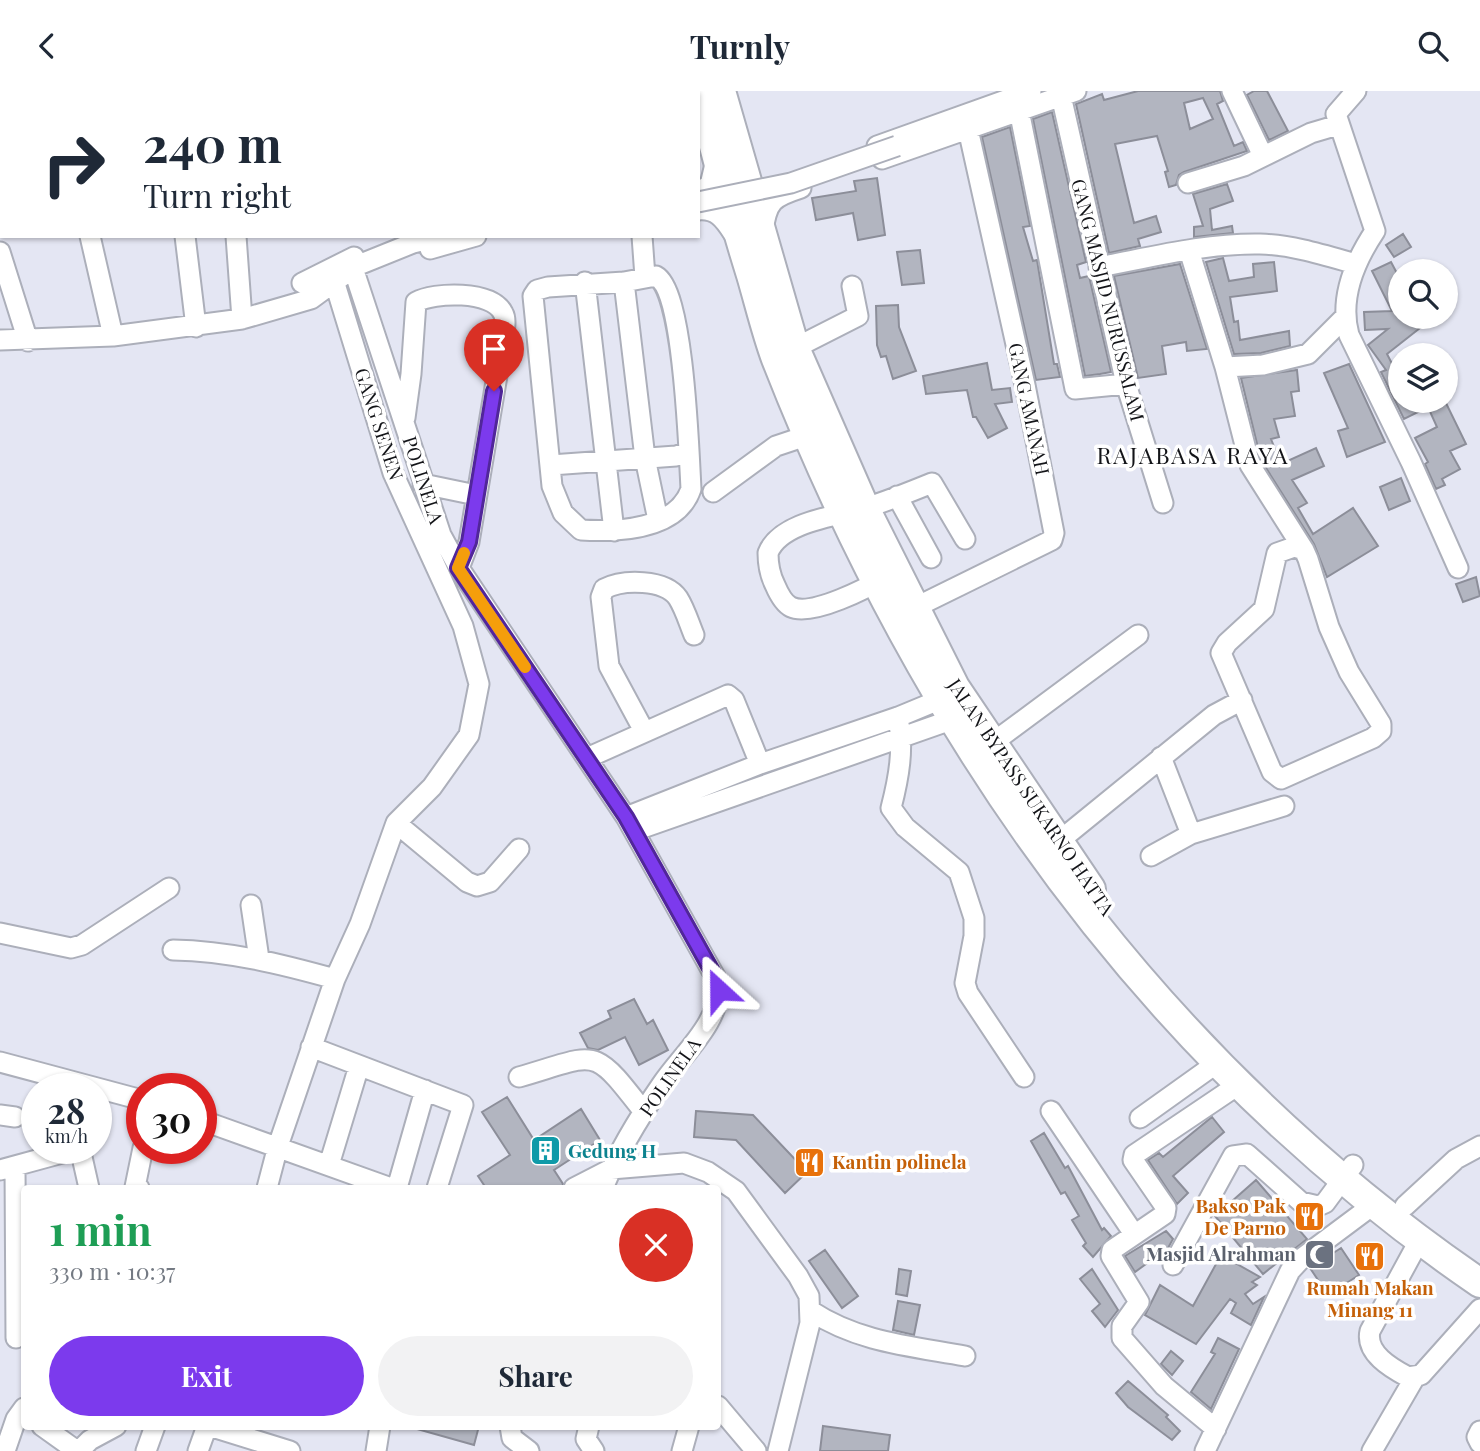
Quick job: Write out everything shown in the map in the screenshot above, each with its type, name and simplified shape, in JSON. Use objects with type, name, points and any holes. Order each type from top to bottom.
[{"type":"highway","name":"JALAN BYPASS SUKARNO HATTA","points":[[721,91],[726,155]]},
{"type":"highway","name":"JALAN BYPASS SUKARNO HATTA","points":[[700,96],[726,155],[752,242],[775,356],[809,435],[854,510]]},
{"type":"highway","name":"JALAN BYPASS SUKARNO HATTA","points":[[752,242],[795,348],[854,510],[945,710],[1040,852],[1116,950],[1238,1085],[1348,1172],[1405,1206],[1480,1261]]},
{"type":"highway","name":"JALAN BYPASS SUKARNO HATTA","points":[[886,578],[914,608],[955,687],[991,744],[1129,940],[1196,1016],[1348,1172],[1373,1205],[1480,1283]]},
{"type":"street","points":[[700,210],[719,214],[752,242],[767,209],[791,184],[914,140],[1031,91]]},
{"type":"street","points":[[1232,91],[1263,156]]},
{"type":"street","points":[[1356,91],[1337,111],[1338,125],[1358,175],[1375,231],[1356,264],[1349,333],[1458,568]]},
{"type":"street","points":[[700,202],[790,183],[914,140],[968,129],[1065,92]]},
{"type":"street","name":"GANG MASJID NURUSSALAM","points":[[1065,92],[1099,267],[1126,384],[1163,503]]},
{"type":"street","points":[[1019,110],[1075,389],[1126,384]]},
{"type":"street","points":[[1188,183],[1263,156],[1311,133],[1338,125]]},
{"type":"street","name":"GANG AMANAH","points":[[914,608],[1052,540],[1054,533],[1025,385],[968,129]]},
{"type":"street","points":[[700,192],[710,185],[726,155],[766,179],[791,184]]},
{"type":"street","points":[[90,238],[113,336]]},
{"type":"street","points":[[185,238],[196,327]]},
{"type":"street","points":[[236,238],[243,319]]},
{"type":"street","points":[[306,291],[325,269],[399,238]]},
{"type":"street","points":[[0,340],[113,336],[243,319],[354,271],[419,252],[452,238]]},
{"type":"street","points":[[642,238],[645,277]]},
{"type":"street","points":[[1099,267],[1189,250],[1260,244],[1301,249],[1356,264]]},
{"type":"street","points":[[1189,250],[1225,367],[1242,443],[1255,477],[1304,550],[1329,627],[1349,672],[1381,724],[1381,731],[1367,742],[1281,779],[1272,772],[1222,649],[1264,609],[1277,553],[1294,547],[1304,550]]},
{"type":"street","points":[[0,252],[28,341]]},
{"type":"street","points":[[306,291],[336,287],[354,271]]},
{"type":"street","name":"POLINELA","points":[[354,271],[441,535],[458,568],[630,824],[718,982],[719,999],[709,1021],[644,1112],[604,1185]]},
{"type":"street","points":[[645,277],[660,279],[674,314],[682,358],[691,489],[687,503],[677,512],[657,520],[614,531],[581,530],[571,523],[556,501],[533,296],[540,289],[585,282],[624,282],[645,277]]},
{"type":"street","points":[[585,282],[614,531]]},
{"type":"street","points":[[624,282],[645,458],[657,520]]},
{"type":"street","points":[[795,348],[858,316],[852,286]]},
{"type":"street","name":"GANG SENEN","points":[[268,1185],[278,1146],[335,979],[360,924],[396,823],[432,787],[470,735],[479,684],[463,626],[393,473],[336,287]]},
{"type":"street","points":[[404,421],[411,374],[416,302],[443,294],[476,297],[500,307],[505,316],[503,340],[469,542],[458,568]]},
{"type":"street","points":[[1225,367],[1263,365],[1308,354],[1349,333]]},
{"type":"street","points":[[388,373],[411,374]]},
{"type":"street","points":[[713,492],[776,446],[809,435]]},
{"type":"street","points":[[551,465],[689,452]]},
{"type":"street","points":[[886,578],[852,595],[803,609],[788,605],[778,592],[768,563],[771,548],[779,537],[801,526],[932,483],[965,539]]},
{"type":"street","points":[[423,484],[476,495]]},
{"type":"street","points":[[897,496],[931,558]]},
{"type":"street","points":[[644,731],[609,666],[601,597],[604,589],[635,583],[670,590],[678,599],[694,635]]},
{"type":"street","points":[[991,744],[1138,635]]},
{"type":"street","points":[[587,758],[728,695],[734,700],[760,764]]},
{"type":"street","points":[[1058,842],[1214,715],[1242,700]]},
{"type":"street","points":[[630,824],[760,764],[898,717],[945,710]]},
{"type":"street","points":[[630,824],[902,740],[945,710]]},
{"type":"street","points":[[898,717],[902,740],[900,775],[891,808],[905,827],[959,871],[974,918],[974,936],[965,982],[968,993],[1024,1077]]},
{"type":"street","points":[[800,750],[806,770]]},
{"type":"street","points":[[1161,757],[1191,834]]},
{"type":"street","points":[[1151,856],[1191,834],[1284,806]]},
{"type":"street","points":[[396,823],[467,881],[477,886],[490,882],[519,849]]},
{"type":"street","points":[[0,933],[71,948],[82,945],[169,888]]},
{"type":"street","points":[[251,905],[259,959]]},
{"type":"street","points":[[173,950],[211,951],[259,959],[335,979]]},
{"type":"street","points":[[312,1047],[463,1105],[437,1185]]},
{"type":"street","points":[[519,1077],[587,1058],[599,1061],[610,1067],[644,1112]]},
{"type":"street","points":[[0,1062],[126,1096]]},
{"type":"street","points":[[1140,1118],[1217,1063]]},
{"type":"street","points":[[329,1165],[359,1066]]},
{"type":"street","points":[[1216,1429],[1164,1386],[1122,1338],[1122,1326],[1139,1302],[1111,1256],[1112,1250],[1162,1217],[1166,1208],[1133,1160],[1135,1155],[1238,1085]]},
{"type":"street","points":[[398,1185],[425,1090]]},
{"type":"street","points":[[1051,1111],[1135,1234]]},
{"type":"street","points":[[217,1125],[383,1185]]},
{"type":"street","points":[[1405,1206],[1456,1159],[1480,1146]]},
{"type":"street","points":[[14,1340],[20,1262],[8,1168],[76,1149],[82,1157],[88,1185]]},
{"type":"street","points":[[1173,1265],[1233,1156],[1247,1154],[1301,1202],[1311,1206],[1325,1203],[1348,1172]]},
{"type":"street","points":[[580,1185],[611,1169],[684,1163],[726,1182],[798,1276],[809,1296],[811,1311],[790,1413],[778,1451]]},
{"type":"street","points":[[137,1185],[140,1164]]},
{"type":"street","points":[[1205,1451],[1290,1271],[1302,1258],[1373,1205]]},
{"type":"street","points":[[1415,1377],[1399,1372],[1376,1354],[1369,1337],[1419,1241]]},
{"type":"street","points":[[1372,1451],[1415,1377],[1427,1371],[1480,1310]]},
{"type":"street","points":[[811,1311],[837,1328],[860,1336],[965,1356]]},
{"type":"street","points":[[721,1410],[756,1451]]},
{"type":"street","points":[[5,1451],[21,1415]]},
{"type":"street","points":[[48,1430],[78,1451],[90,1440],[109,1430]]},
{"type":"street","points":[[146,1451],[154,1430]]},
{"type":"street","points":[[190,1451],[197,1430]]},
{"type":"street","points":[[198,1451],[206,1430]]},
{"type":"street","points":[[221,1430],[290,1451]]},
{"type":"street","points":[[376,1451],[379,1430]]},
{"type":"street","points":[[511,1430],[512,1438],[529,1451]]},
{"type":"street","points":[[588,1430],[586,1439],[588,1446],[594,1451]]},
{"type":"street","points":[[682,1451],[688,1430]]},
{"type":"street","points":[[1480,1431],[1477,1437],[1480,1443]]},
{"type":"building","points":[[1138,91],[1220,91],[1223,101],[1217,104],[1234,146],[1243,142],[1247,151],[1184,172],[1179,175],[1176,185],[1169,187],[1165,172],[1168,171],[1157,136],[1115,144],[1134,223],[1156,216],[1161,232],[1138,239],[1140,246],[1109,253],[1076,104],[1102,94],[1104,100]],"holes":[[[1203,98],[1213,119],[1190,129],[1184,103]]]},
{"type":"building","points":[[1254,91],[1267,91],[1288,131],[1269,140],[1247,95]]},
{"type":"building","points":[[1052,112],[1086,262],[1077,265],[1080,278],[1089,276],[1111,372],[1085,376],[1033,119]]},
{"type":"building","points":[[1010,127],[1030,226],[1023,227],[1033,261],[1037,260],[1054,364],[1057,364],[1060,377],[1036,380],[982,137]]},
{"type":"building","points":[[877,178],[885,235],[858,240],[853,213],[816,220],[812,198],[856,191],[854,181]]},
{"type":"building","points":[[1227,184],[1233,201],[1210,209],[1212,230],[1232,226],[1233,233],[1194,237],[1194,227],[1203,226],[1193,194]]},
{"type":"building","points":[[1403,234],[1411,247],[1394,257],[1386,245]]},
{"type":"building","points":[[920,250],[924,283],[902,285],[897,252]]},
{"type":"building","points":[[1223,258],[1229,281],[1254,277],[1253,264],[1274,262],[1277,291],[1230,297],[1234,322],[1238,321],[1240,340],[1289,331],[1290,346],[1261,353],[1234,354],[1206,262]]},
{"type":"building","points":[[1388,263],[1388,303],[1372,271]]},
{"type":"building","points":[[1180,264],[1207,349],[1187,351],[1186,342],[1162,346],[1166,374],[1138,378],[1114,276]]},
{"type":"building","points":[[898,305],[899,327],[916,371],[893,379],[886,356],[881,357],[877,345],[876,306]]},
{"type":"building","points":[[1388,311],[1388,329],[1365,330],[1364,312]]},
{"type":"building","points":[[1388,329],[1419,329],[1401,343],[1388,343],[1388,386],[1381,372],[1386,370],[1368,345]]},
{"type":"building","points":[[987,363],[992,390],[1010,388],[1012,402],[995,404],[1007,428],[988,438],[976,417],[973,417],[967,390],[926,394],[923,376]]},
{"type":"building","points":[[1349,364],[1385,442],[1347,457],[1338,431],[1348,428],[1324,373]]},
{"type":"building","points":[[1297,370],[1299,391],[1291,392],[1295,416],[1274,419],[1279,437],[1271,439],[1281,464],[1316,448],[1324,466],[1292,480],[1307,503],[1298,508],[1313,534],[1353,508],[1378,546],[1327,577],[1314,544],[1261,460],[1241,378]]},
{"type":"building","points":[[1401,413],[1416,413],[1404,419]]},
{"type":"building","points":[[1431,413],[1451,413],[1466,444],[1450,451],[1460,469],[1442,479],[1445,485],[1436,489],[1425,464],[1428,462],[1415,438],[1437,427]]},
{"type":"building","points":[[1401,478],[1410,501],[1389,510],[1380,487]]},
{"type":"building","points":[[1476,577],[1480,596],[1463,602],[1456,584]]},
{"type":"building","points":[[634,999],[647,1024],[653,1020],[668,1050],[639,1065],[625,1037],[598,1050],[588,1048],[580,1033],[611,1018],[608,1011]]},
{"type":"building","name":"Gedung H","points":[[507,1097],[534,1140],[581,1109],[600,1140],[554,1170],[563,1185],[484,1185],[478,1176],[510,1155],[482,1112]]},
{"type":"building","points":[[696,1111],[753,1115],[807,1172],[785,1193],[736,1140],[694,1137]]},
{"type":"building","points":[[1212,1117],[1224,1132],[1173,1176],[1188,1193],[1177,1204],[1148,1160],[1159,1153],[1163,1157]]},
{"type":"building","points":[[1044,1133],[1065,1168],[1068,1166],[1102,1230],[1104,1228],[1111,1236],[1093,1257],[1083,1246],[1086,1243],[1072,1220],[1079,1216],[1065,1192],[1061,1194],[1031,1141]]},
{"type":"building","points":[[1256,1180],[1307,1239],[1263,1274],[1215,1216]]},
{"type":"building","points":[[1166,1231],[1173,1239],[1168,1248],[1135,1272],[1125,1256]]},
{"type":"building","points":[[1341,1248],[1359,1275],[1328,1295],[1310,1268]]},
{"type":"building","points":[[825,1250],[858,1296],[842,1308],[809,1261]]},
{"type":"building","points":[[1221,1255],[1260,1277],[1252,1282],[1257,1285],[1245,1294],[1253,1304],[1264,1297],[1251,1325],[1231,1313],[1236,1303],[1230,1299],[1196,1344],[1145,1315],[1160,1285],[1193,1306]]},
{"type":"building","points":[[899,1269],[911,1271],[907,1296],[896,1294]]},
{"type":"building","points":[[1092,1269],[1118,1310],[1105,1327],[1092,1311],[1100,1304],[1080,1279]]},
{"type":"building","points":[[898,1301],[920,1305],[914,1335],[893,1330]]},
{"type":"building","points":[[1218,1338],[1239,1349],[1211,1409],[1191,1392],[1215,1354],[1211,1352]]},
{"type":"building","points":[[1171,1351],[1183,1361],[1172,1375],[1161,1364]]},
{"type":"building","points":[[1128,1381],[1168,1415],[1166,1417],[1180,1431],[1172,1440],[1128,1407],[1116,1393]]},
{"type":"building","points":[[823,1426],[890,1435],[888,1451],[820,1451]]},
{"type":"building","points":[[421,1430],[478,1430],[474,1445]]},
{"type":"slow traffic","points":[[464,553],[458,568],[525,667]]},
{"type":"place","name":"Gedung H","points":[[545,1151]]},
{"type":"place","name":"Kantin polinela","points":[[809,1162]]},
{"type":"place","name":"Bakso Pak De Parno","points":[[1309,1217]]},
{"type":"place","name":"Masjid Alrahman","points":[[1319,1254]]},
{"type":"place","name":"Rumah Makan Minang 11","points":[[1370,1257]]},
{"type":"district","name":"RAJABASA RAYA","points":[[1193,456]]},
{"type":"route","points":[[494,391],[469,542],[458,568],[626,817],[718,982],[719,990]]}]
